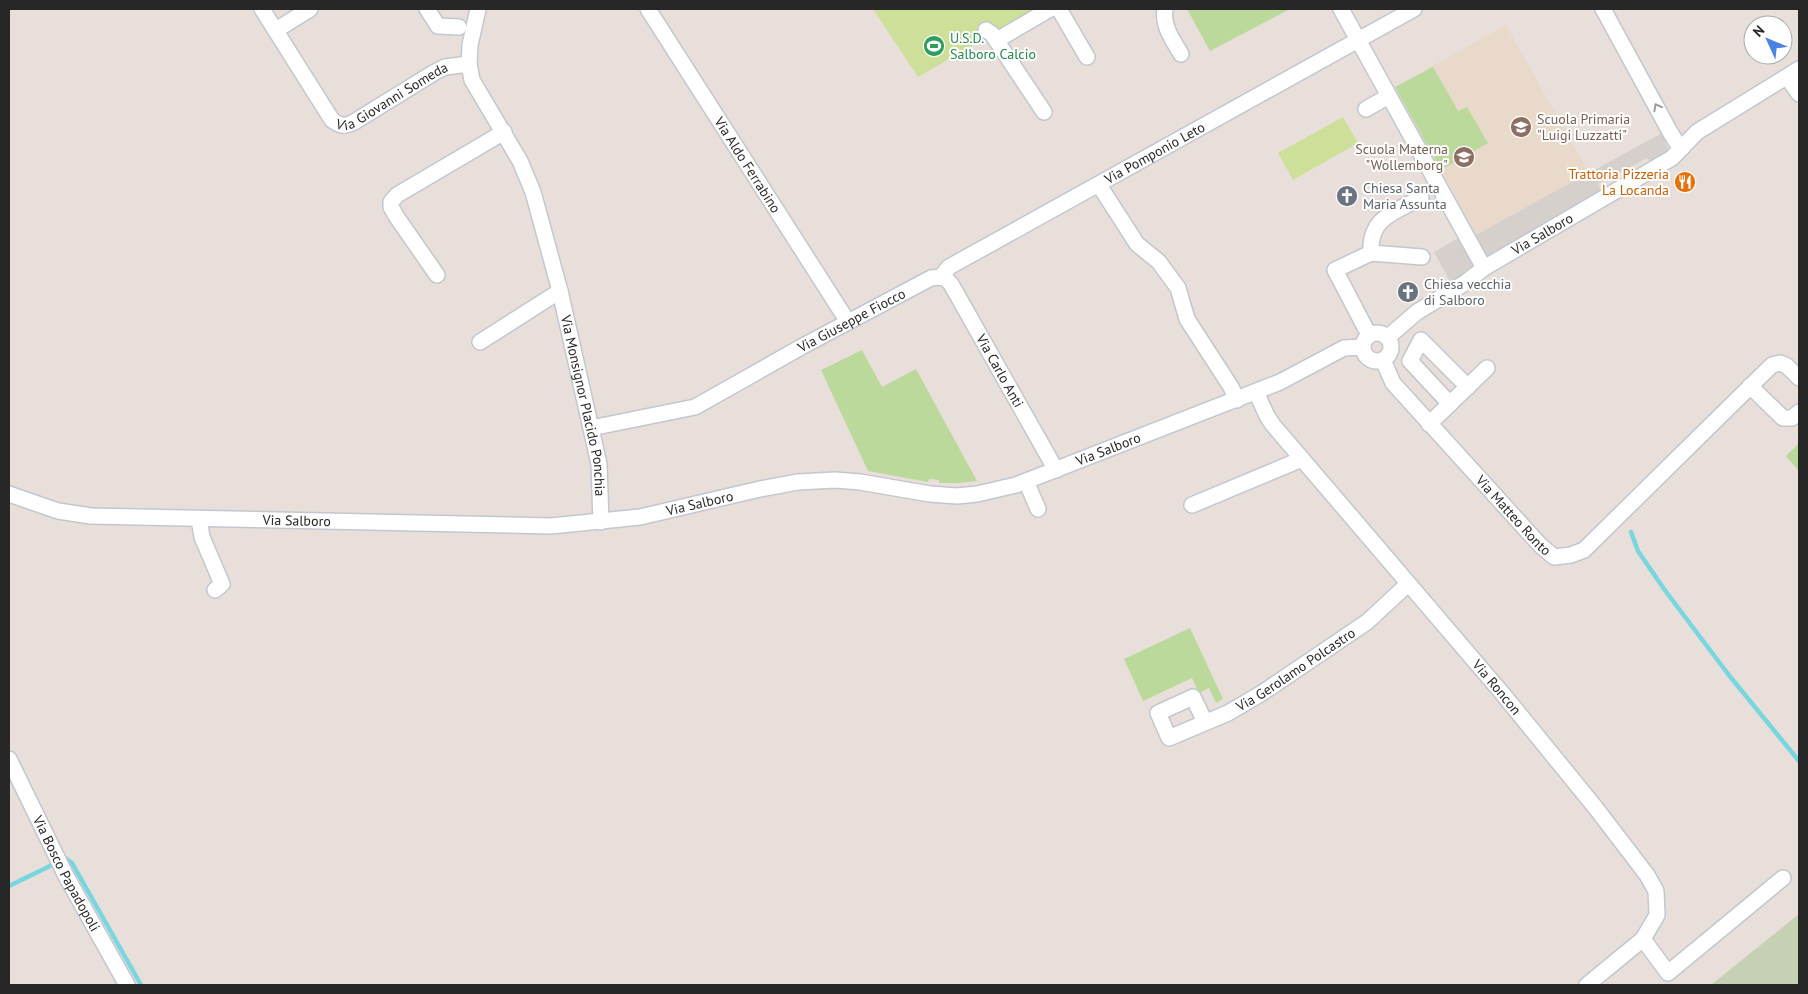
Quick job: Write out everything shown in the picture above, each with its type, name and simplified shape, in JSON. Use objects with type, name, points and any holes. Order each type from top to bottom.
[{"type":"street","name":"Via Giovanni Someda","points":[[262,9],[332,120],[341,126],[347,126],[445,67],[469,64]]},
{"type":"street","points":[[276,30],[310,9]]},
{"type":"street","points":[[427,9],[438,26],[459,27]]},
{"type":"street","name":"Via Monsignor Placido Ponchia","points":[[478,9],[470,45],[469,64],[472,80],[520,161],[533,192],[560,291],[599,464],[602,522]]},
{"type":"street","name":"Via Aldo Ferrabino","points":[[648,9],[848,322]]},
{"type":"street","points":[[1044,112],[991,35],[1050,9]]},
{"type":"street","points":[[1059,9],[1087,57]]},
{"type":"street","points":[[1165,9],[1164,16],[1167,30],[1181,54]]},
{"type":"street","points":[[1341,9],[1484,268]]},
{"type":"street","name":"Via Pomponio Leto","points":[[1237,400],[1231,387],[1187,319],[1178,288],[1159,262],[1137,244],[1099,185],[1414,9]]},
{"type":"street","points":[[1603,9],[1670,132],[1682,148]]},
{"type":"street","points":[[1793,73],[1799,94]]},
{"type":"street","name":"Via Salboro","points":[[9,494],[58,511],[90,516],[551,526],[640,517],[798,482],[835,480],[860,482],[939,495],[977,494],[1026,481],[1237,400],[1280,382],[1365,335],[1377,332],[1388,336],[1417,312],[1465,283],[1484,268],[1666,162],[1697,132],[1793,73]]},
{"type":"street","points":[[1366,109],[1389,96]]},
{"type":"street","points":[[437,275],[396,216],[391,208],[391,202],[397,195],[504,132]]},
{"type":"street","name":"Via Giuseppe Fiocco","points":[[591,428],[695,407],[931,278],[941,277],[949,267],[1099,185]]},
{"type":"street","points":[[1371,253],[1370,239],[1380,221],[1421,198]]},
{"type":"street","points":[[1388,336],[1392,345],[1390,354],[1383,360],[1370,359],[1364,351],[1365,335],[1336,270],[1371,253],[1422,257]]},
{"type":"street","name":"Via Carlo Anti","points":[[941,277],[950,284],[1056,470]]},
{"type":"street","name":"Via Monsignor Placido Ponchia","points":[[480,342],[560,291]]},
{"type":"street","points":[[1344,348],[1358,332],[1365,335]]},
{"type":"street","points":[[1450,404],[1410,361],[1421,340],[1468,387]]},
{"type":"street","name":"Via Matteo Ronto","points":[[1383,360],[1393,383],[1540,545],[1554,557],[1571,555],[1584,550],[1772,366],[1780,363],[1798,374]]},
{"type":"street","points":[[1429,424],[1487,368]]},
{"type":"street","points":[[1750,386],[1783,418],[1792,418],[1799,412]]},
{"type":"street","name":"Via Roncon","points":[[1256,392],[1267,416],[1508,700],[1595,807],[1647,875],[1656,891],[1657,915],[1643,939],[1587,985]]},
{"type":"street","points":[[1192,506],[1302,459]]},
{"type":"street","points":[[1026,481],[1038,509]]},
{"type":"street","points":[[199,519],[202,537],[222,584],[215,590]]},
{"type":"street","name":"Via Gerolamo Polcastro","points":[[1205,722],[1193,697],[1158,713],[1169,738],[1228,713],[1262,694],[1367,622],[1408,584]]},
{"type":"street","name":"Via Bosco Papadopoli","points":[[9,759],[66,876],[127,985]]},
{"type":"street","points":[[1643,939],[1668,973],[1783,878]]},
{"type":"shaded area","name":"Scuola Primaria \"Luigi Luzzatti\"","points":[[1506,25],[1589,173],[1557,193],[1476,234],[1395,87]]},
{"type":"shaded area","points":[[1662,133],[1668,149],[1664,154],[1650,163],[1647,158],[1598,184],[1601,190],[1486,259],[1474,236]]},
{"type":"shaded area","points":[[1460,237],[1476,267],[1451,283],[1434,252]]},
{"type":"green space","name":"U.S.D. Salboro Calcio","points":[[873,9],[1035,9],[918,77]]},
{"type":"green space","points":[[1187,9],[1290,9],[1210,51]]},
{"type":"green space","points":[[1433,67],[1458,111],[1467,107],[1488,143],[1441,170],[1395,87]]},
{"type":"green space","points":[[1343,117],[1358,143],[1293,180],[1278,153]]},
{"type":"green space","points":[[862,350],[882,387],[916,369],[977,481],[939,483],[939,480],[929,479],[928,482],[868,471],[821,370]]},
{"type":"green space","points":[[1799,443],[1799,471],[1786,456]]},
{"type":"green space","points":[[1190,628],[1223,699],[1216,703],[1209,688],[1199,693],[1192,678],[1143,701],[1124,659]]},
{"type":"green space","points":[[1799,914],[1799,985],[1711,985]]},
{"type":"waterway","points":[[1631,532],[1638,551],[1664,589],[1728,674],[1799,761]]},
{"type":"waterway","points":[[65,858],[72,863],[141,985]]},
{"type":"waterway","points":[[9,886],[52,865]]},
{"type":"place","name":"U.S.D. Salboro Calcio","points":[[934,46]]},
{"type":"place","name":"Scuola Primaria \"Luigi Luzzatti\"","points":[[1521,127]]},
{"type":"place","name":"Scuola Materna \"Wollemborg\"","points":[[1464,157]]},
{"type":"place","name":"Trattoria Pizzeria La Locanda","points":[[1685,182]]},
{"type":"place","name":"Chiesa Santa Maria Assunta","points":[[1347,196]]},
{"type":"place","name":"Chiesa vecchia di Salboro","points":[[1408,292]]}]
